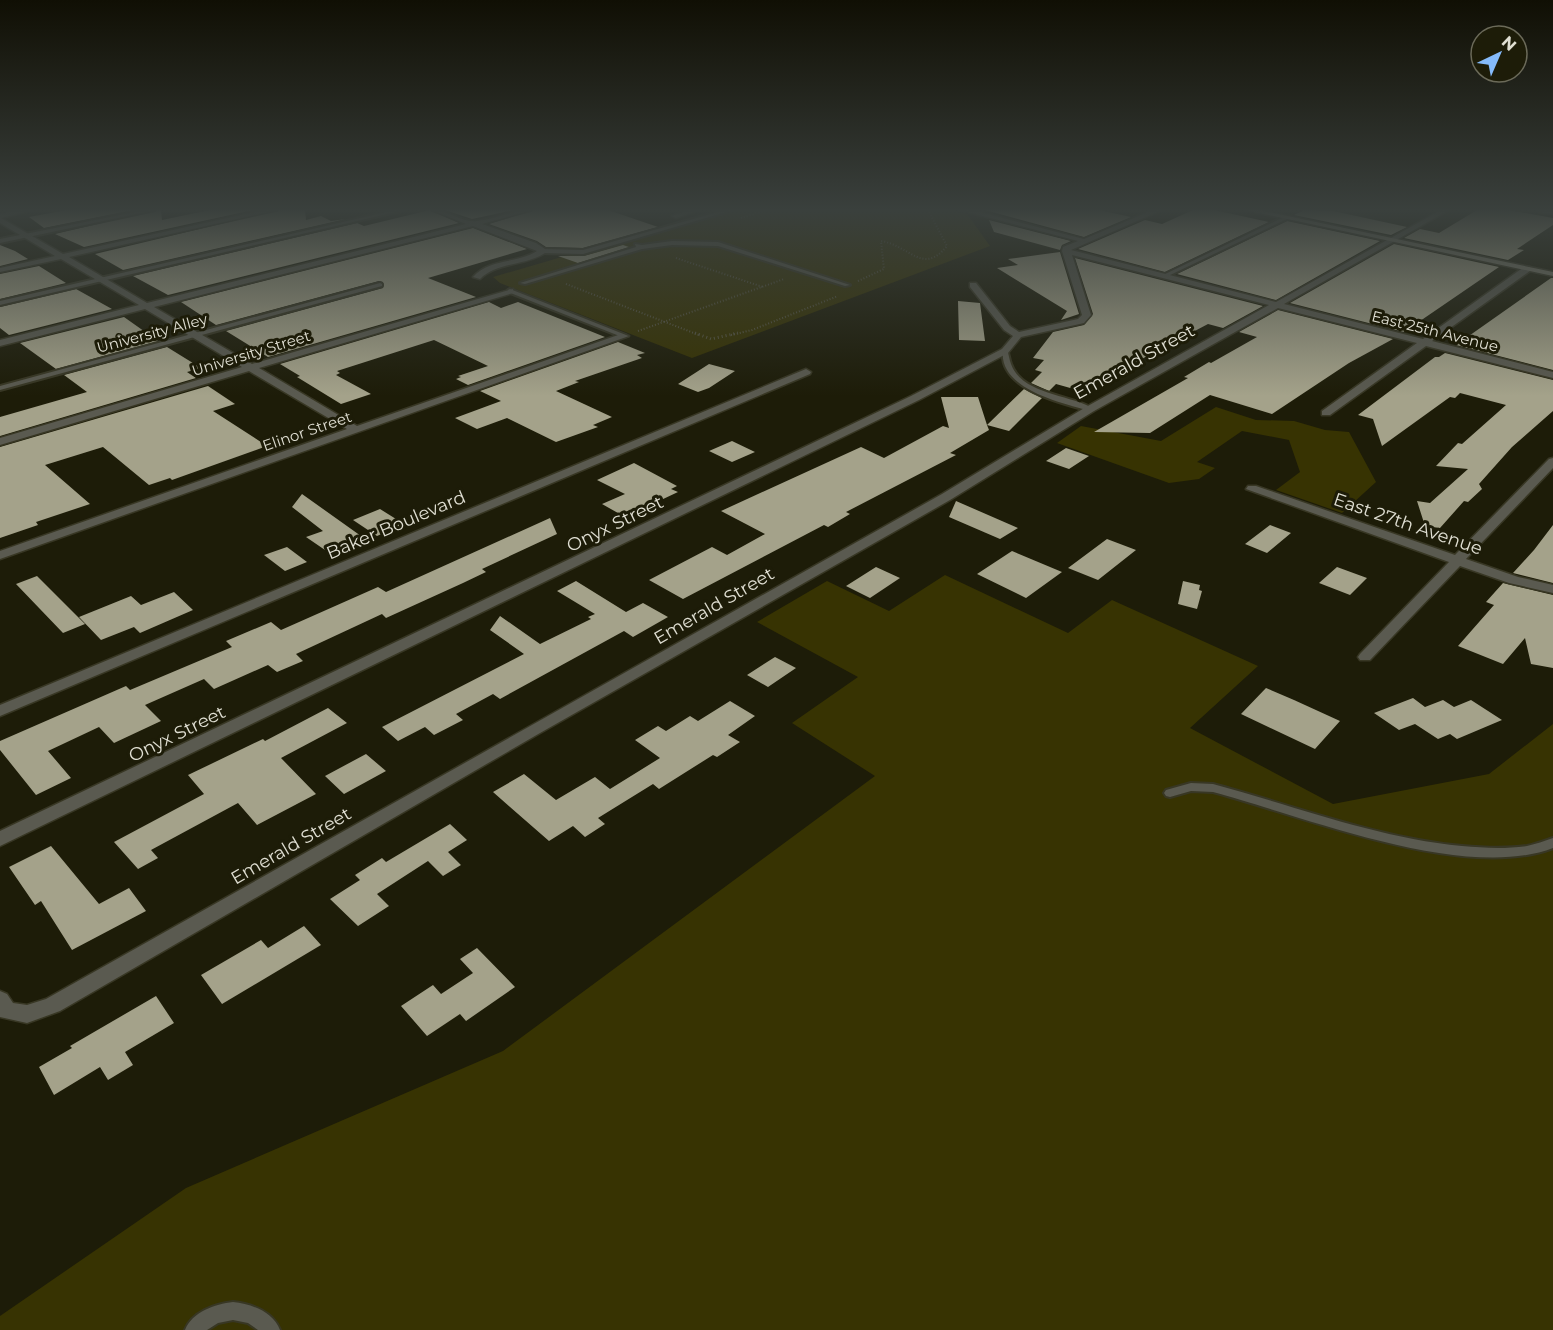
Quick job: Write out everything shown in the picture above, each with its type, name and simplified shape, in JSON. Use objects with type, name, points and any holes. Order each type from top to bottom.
[{"type":"street","points":[[88,272],[356,430]]},
{"type":"street","points":[[0,343],[282,272]]},
{"type":"street","points":[[477,277],[484,272]]},
{"type":"street","points":[[973,285],[1000,321],[1018,335],[1085,319],[1086,312],[1073,272]]},
{"type":"street","name":"East 25th Avenue","points":[[1149,272],[1553,375]]},
{"type":"street","name":"Emerald Street","points":[[0,1000],[7,1011],[27,1014],[53,1005],[534,729],[955,492],[1089,409],[1335,272]]},
{"type":"street","points":[[1326,413],[1523,272]]},
{"type":"street","name":"University Street","points":[[0,442],[510,291]]},
{"type":"street","name":"Onyx Street","points":[[0,839],[824,443],[1005,351],[1018,335]]},
{"type":"street","name":"Elinor Street","points":[[0,555],[624,336]]},
{"type":"street","name":"Baker Boulevard","points":[[0,711],[806,372]]},
{"type":"street","points":[[1365,657],[1553,461]]},
{"type":"street","name":"East 27th Avenue","points":[[1252,489],[1514,580],[1553,589]]},
{"type":"lane","points":[[0,303],[136,272]]},
{"type":"lane","points":[[523,283],[559,272]]},
{"type":"lane","points":[[804,272],[848,285]]},
{"type":"lane","points":[[1164,276],[1172,272]]},
{"type":"lane","name":"University Alley","points":[[0,388],[380,285]]},
{"type":"lane","points":[[510,291],[624,336]]},
{"type":"lane","points":[[1005,351],[1009,369],[1028,386],[1089,409]]},
{"type":"lane","points":[[1170,793],[1191,787],[1213,788],[1366,833],[1421,846],[1457,850],[1524,851],[1553,843]]},
{"type":"lane","points":[[194,1330],[215,1315],[229,1310],[246,1312],[266,1323],[272,1330]]},
{"type":"path","points":[[718,272],[763,287]]},
{"type":"path","points":[[624,336],[804,272]]},
{"type":"path","points":[[558,281],[711,339],[752,330],[835,299],[848,285],[877,272]]},
{"type":"shaded area","points":[[510,272],[921,272],[692,358],[500,283],[493,277]]},
{"type":"shaded area","points":[[1216,407],[1256,420],[1294,421],[1325,430],[1349,432],[1376,482],[1342,513],[1276,490],[1300,472],[1289,440],[1242,431],[1197,462],[1215,468],[1199,479],[1169,483],[1057,443],[1081,426],[1161,441]]},
{"type":"shaded area","points":[[945,575],[1068,633],[1112,600],[1258,666],[1190,728],[1333,804],[1489,774],[1553,724],[1553,1330],[0,1330],[0,1316],[186,1188],[503,1051],[875,776],[792,723],[858,677],[757,622],[827,581],[889,611]]},
{"type":"building","points":[[49,272],[66,283],[0,299],[0,274]]},
{"type":"building","points":[[150,272],[261,272],[168,295],[133,276]]},
{"type":"building","points":[[299,272],[448,272],[428,278],[476,297],[268,357],[226,331],[383,288],[383,282],[379,281],[216,325],[181,302]]},
{"type":"building","points":[[1004,272],[1066,272],[1079,314],[1061,320],[1067,311]]},
{"type":"building","points":[[1080,272],[1130,272],[1263,306],[1223,328],[1208,324],[1081,391],[1056,384],[1049,391],[1031,383],[1042,372],[1035,370],[1044,360],[1033,358],[1053,332],[1084,325],[1093,314]]},
{"type":"building","points":[[1181,272],[1325,272],[1276,300],[1177,274]]},
{"type":"building","points":[[1345,272],[1492,272],[1404,332],[1290,303]]},
{"type":"building","points":[[1553,278],[1553,370],[1456,345]]},
{"type":"building","points":[[76,289],[112,309],[9,335],[0,328],[0,307]]},
{"type":"building","points":[[958,301],[980,303],[985,341],[959,340]]},
{"type":"building","points":[[489,302],[501,308],[518,302],[605,337],[468,385],[456,379],[461,377],[458,376],[488,366],[434,340],[337,371],[340,373],[336,375],[371,394],[341,404],[280,364]]},
{"type":"building","points":[[1278,310],[1393,339],[1349,363],[1272,414],[1210,395],[1150,433],[1094,432],[1188,378],[1184,377],[1209,362],[1211,363],[1257,337],[1239,332]]},
{"type":"building","points":[[124,317],[158,341],[56,369],[20,343]]},
{"type":"building","points":[[618,342],[645,353],[637,355],[642,358],[575,381],[579,382],[556,391],[612,417],[593,425],[598,427],[556,442],[507,418],[477,429],[455,418],[501,401],[480,391]]},
{"type":"building","points":[[167,347],[201,368],[187,372],[196,378],[0,436],[0,417],[87,392],[64,375]]},
{"type":"building","points":[[1445,353],[1553,380],[1553,411],[1512,447],[1479,484],[1482,489],[1468,502],[1464,501],[1440,528],[1425,526],[1417,501],[1430,503],[1468,469],[1436,466],[1458,443],[1462,444],[1506,405],[1460,393],[1455,398],[1450,397],[1382,446],[1373,419],[1358,415],[1435,357]]},
{"type":"building","points":[[709,364],[735,371],[709,388],[698,392],[678,384]]},
{"type":"building","points":[[208,386],[235,404],[213,411],[267,446],[172,480],[170,478],[149,485],[103,447],[45,465],[90,504],[36,522],[38,525],[0,538],[0,447]]},
{"type":"building","points":[[1024,389],[1042,398],[1009,431],[987,425]]},
{"type":"building","points":[[941,397],[978,397],[989,430],[950,453],[956,455],[846,512],[850,514],[828,527],[824,525],[683,599],[649,580],[712,547],[727,555],[765,534],[721,511],[861,447],[884,458],[943,426],[949,428]]},
{"type":"building","points":[[732,441],[755,452],[732,462],[709,451]]},
{"type":"building","points":[[1066,448],[1089,456],[1069,469],[1046,461]]},
{"type":"building","points":[[634,463],[677,486],[671,489],[678,492],[625,517],[602,504],[625,494],[597,480]]},
{"type":"building","points":[[302,494],[361,536],[325,550],[306,537],[323,531],[292,507]]},
{"type":"building","points":[[956,501],[1018,528],[1000,539],[949,517]]},
{"type":"building","points":[[380,509],[404,524],[377,536],[353,520]]},
{"type":"building","points":[[550,518],[557,534],[482,569],[486,572],[463,583],[386,618],[382,614],[296,654],[303,661],[277,672],[268,665],[214,689],[204,679],[145,705],[161,721],[114,743],[99,727],[48,751],[71,778],[36,795],[0,750],[0,741],[126,686],[130,690],[232,647],[226,641],[271,622],[281,630],[378,587],[386,592]]},
{"type":"building","points":[[1270,525],[1291,533],[1267,553],[1245,544]]},
{"type":"building","points":[[1553,525],[1553,583],[1513,573],[1534,550]]},
{"type":"building","points":[[1107,539],[1136,550],[1098,580],[1068,568]]},
{"type":"building","points":[[287,547],[307,562],[285,571],[264,555]]},
{"type":"building","points":[[1012,551],[1062,572],[1026,598],[977,574]]},
{"type":"building","points":[[876,567],[900,578],[870,598],[846,586]]},
{"type":"building","points":[[1337,567],[1367,578],[1350,595],[1319,583]]},
{"type":"building","points":[[37,576],[85,624],[63,633],[16,584]]},
{"type":"building","points":[[576,581],[626,612],[643,603],[668,617],[633,637],[624,631],[500,699],[493,694],[456,714],[463,720],[434,735],[425,727],[398,741],[382,727],[524,654],[490,630],[500,616],[540,644],[591,619],[588,617],[595,614],[557,591]]},
{"type":"building","points":[[1183,581],[1200,585],[1199,590],[1202,591],[1197,609],[1178,604]]},
{"type":"building","points":[[1503,583],[1553,595],[1553,668],[1531,664],[1525,638],[1503,664],[1458,646],[1494,605],[1486,602]]},
{"type":"building","points":[[174,592],[193,610],[140,633],[134,627],[101,640],[79,617],[131,596],[141,605]]},
{"type":"building","points":[[775,657],[796,668],[768,687],[747,675]]},
{"type":"building","points":[[1266,688],[1340,721],[1315,749],[1241,714]]},
{"type":"building","points":[[1413,698],[1425,707],[1443,700],[1454,707],[1471,700],[1502,720],[1457,739],[1450,734],[1438,739],[1415,724],[1399,730],[1374,713]]},
{"type":"building","points":[[730,701],[755,716],[728,735],[740,742],[717,757],[713,755],[659,789],[653,784],[598,818],[605,824],[585,837],[573,826],[549,841],[493,792],[524,774],[556,800],[595,777],[610,789],[660,758],[635,740],[658,726],[666,731],[690,716],[698,721]]},
{"type":"building","points":[[328,708],[347,723],[281,758],[316,794],[257,825],[238,803],[151,850],[158,858],[138,869],[114,842],[204,794],[188,775],[263,739],[265,741]]},
{"type":"building","points":[[366,754],[386,771],[344,794],[325,776]]},
{"type":"building","points":[[450,824],[467,840],[448,852],[461,865],[443,876],[428,861],[377,894],[389,906],[358,926],[330,899],[360,880],[355,875],[382,858],[386,862]]},
{"type":"building","points":[[51,846],[99,904],[129,888],[146,911],[72,950],[41,901],[35,905],[9,867]]},
{"type":"building","points":[[304,926],[321,945],[222,1004],[201,975],[261,940],[268,948]]},
{"type":"building","points":[[477,948],[515,987],[466,1021],[460,1014],[427,1036],[401,1006],[433,985],[441,994],[473,973],[460,959]]},
{"type":"building","points":[[156,996],[174,1023],[125,1052],[133,1065],[108,1080],[100,1067],[54,1095],[39,1067],[72,1048],[70,1046]]}]
